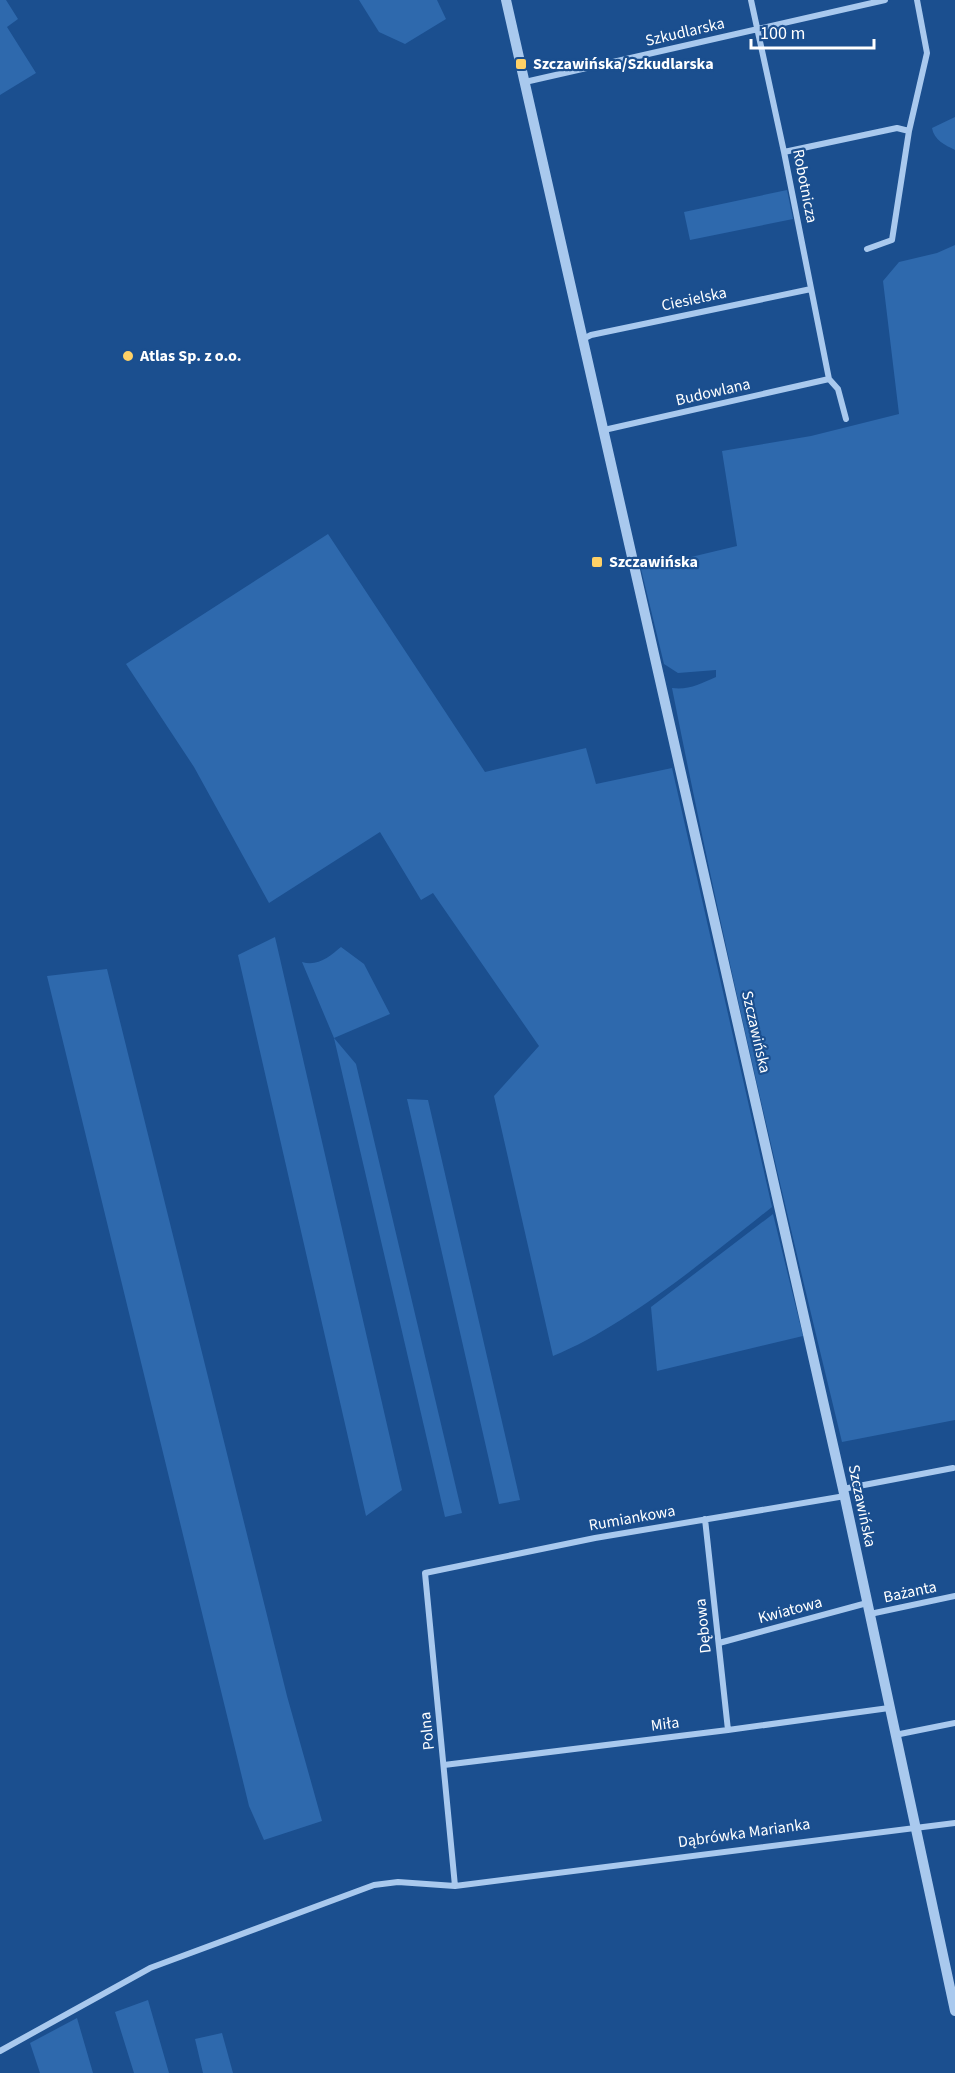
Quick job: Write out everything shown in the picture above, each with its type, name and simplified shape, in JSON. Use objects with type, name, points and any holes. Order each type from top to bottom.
[{"type":"street","name":"Szczawińska","points":[[506,0],[844,1492],[914,1826]]},
{"type":"street","name":"Robotnicza","points":[[751,0],[784,152],[828,379],[838,389],[846,419]]},
{"type":"street","name":"Szkudlarska","points":[[525,82],[885,0]]},
{"type":"street","points":[[867,249],[892,240],[909,131],[927,53],[917,0]]},
{"type":"street","points":[[784,152],[897,128],[909,131]]},
{"type":"street","name":"Ciesielska","points":[[583,339],[591,335],[811,289]]},
{"type":"street","name":"Budowlana","points":[[604,430],[828,379]]},
{"type":"street","name":"Rumiankowa","points":[[425,1574],[844,1492],[953,1468]]},
{"type":"street","name":"Dębowa","points":[[705,1519],[728,1730]]},
{"type":"street","name":"Polna","points":[[425,1574],[455,1886]]},
{"type":"street","name":"Bażanta","points":[[869,1609],[955,1596]]},
{"type":"street","name":"Kwiatowa","points":[[719,1643],[869,1609]]},
{"type":"street","name":"Miła","points":[[444,1765],[728,1730],[889,1707]]},
{"type":"street","points":[[895,1735],[955,1723]]},
{"type":"street","name":"Dąbrówka Marianka","points":[[0,2051],[150,1968],[374,1885],[391,1882],[455,1886],[914,1826],[955,1823]]},
{"type":"street","points":[[914,1826],[955,2011]]},
{"type":"shaded area","points":[[0,0],[6,0],[18,19],[7,27],[36,73],[0,95]]},
{"type":"shaded area","points":[[359,0],[437,0],[446,19],[405,44],[379,32]]},
{"type":"shaded area","points":[[955,117],[955,150],[938,139],[932,128]]},
{"type":"shaded area","points":[[787,190],[793,219],[690,240],[684,212]]},
{"type":"shaded area","points":[[955,245],[955,1420],[842,1442],[753,1066],[672,688],[689,687],[705,682],[716,677],[716,670],[678,673],[664,664],[641,569],[737,546],[722,451],[811,436],[899,414],[883,281],[899,262],[937,253]]},
{"type":"shaded area","points":[[328,534],[485,772],[586,748],[596,784],[672,768],[772,1207],[638,1309],[581,1343],[553,1356],[494,1096],[539,1046],[433,893],[421,900],[380,832],[269,903],[194,767],[126,664]]},
{"type":"shaded area","points":[[275,937],[402,1490],[366,1516],[238,955]]},
{"type":"shaded area","points":[[341,947],[364,964],[390,1014],[334,1038],[302,962],[318,962]]},
{"type":"shaded area","points":[[107,969],[287,1696],[322,1821],[264,1840],[249,1806],[47,976]]},
{"type":"shaded area","points":[[334,1038],[356,1064],[462,1513],[445,1517]]},
{"type":"shaded area","points":[[407,1099],[428,1100],[520,1500],[499,1504]]},
{"type":"shaded area","points":[[773,1214],[803,1336],[657,1371],[651,1307]]},
{"type":"shaded area","points":[[148,2000],[169,2073],[134,2073],[115,2012]]},
{"type":"shaded area","points":[[77,2018],[93,2073],[40,2073],[30,2043]]},
{"type":"shaded area","points":[[222,2033],[233,2073],[203,2073],[195,2039]]},
{"type":"place","name":"Szczawińska/Szkudlarska","points":[[521,64]]},
{"type":"place","name":"Atlas Sp. z o.o.","points":[[128,356]]},
{"type":"place","name":"Szczawińska","points":[[597,562]]}]
